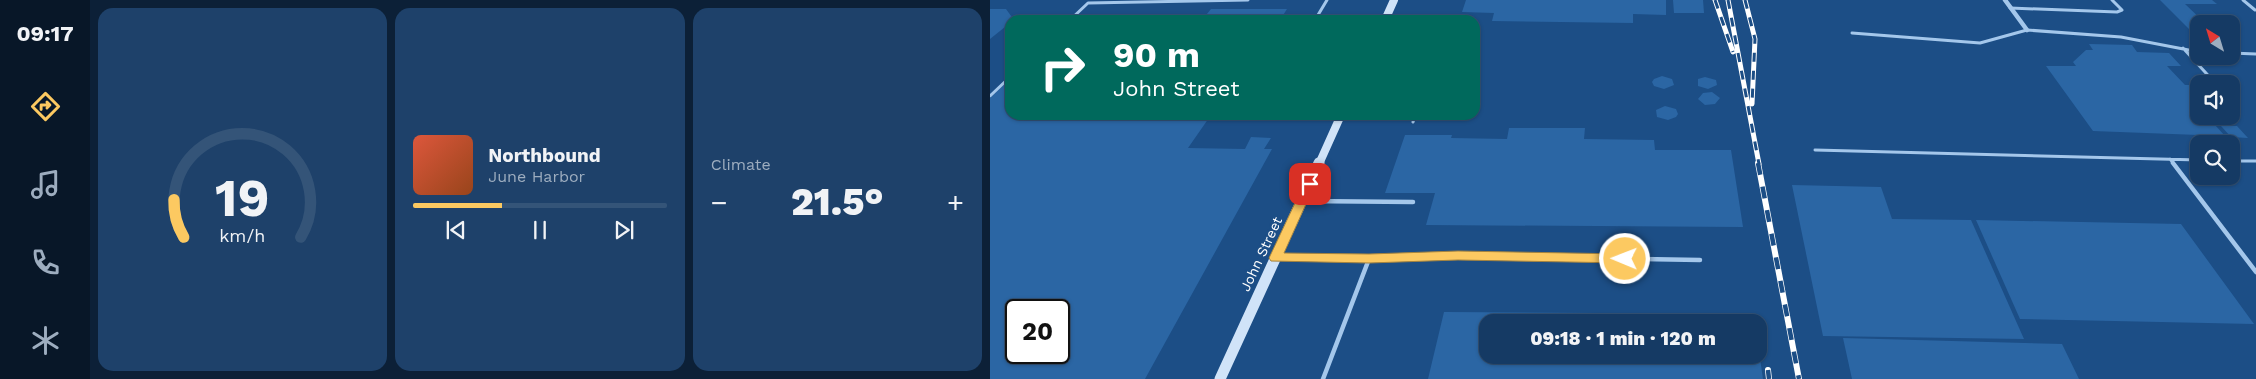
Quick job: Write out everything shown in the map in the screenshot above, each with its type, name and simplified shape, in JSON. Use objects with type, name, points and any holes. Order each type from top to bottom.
[{"type":"street","points":[[1386,15],[1394,0]]},
{"type":"street","points":[[2005,0],[2026,30]]},
{"type":"street","name":"John Street","points":[[1220,379],[1339,120]]},
{"type":"lane","points":[[1075,15],[1088,3],[1248,0]]},
{"type":"lane","points":[[1318,15],[1327,0]]},
{"type":"lane","points":[[2010,8],[2117,12],[2122,10],[2112,0]]},
{"type":"lane","points":[[2243,0],[2255,10]]},
{"type":"lane","points":[[1852,33],[1980,43],[2026,30],[2121,36],[2190,50]]},
{"type":"lane","points":[[2183,48],[2208,75]]},
{"type":"lane","points":[[2240,54],[2256,54]]},
{"type":"lane","points":[[990,96],[1005,82]]},
{"type":"lane","points":[[1815,150],[2190,160]]},
{"type":"lane","points":[[2170,159],[2256,272]]},
{"type":"lane","points":[[2240,161],[2256,161]]},
{"type":"lane","points":[[1302,201],[1413,202]]},
{"type":"lane","points":[[1275,258],[1369,259],[1458,256],[1700,260]]},
{"type":"lane","points":[[1323,379],[1369,259]]},
{"type":"building","points":[[1466,0],[1666,0],[1666,15],[1633,14],[1633,23],[1492,21],[1494,13],[1462,12]]},
{"type":"building","points":[[1673,0],[1703,0],[1704,13],[1674,13]]},
{"type":"building","points":[[2160,0],[2212,0],[2217,4],[2185,4],[2197,15],[2190,15],[2190,30]]},
{"type":"building","points":[[990,9],[1006,9],[1010,15],[1005,15],[1005,27],[990,39]]},
{"type":"building","points":[[1211,9],[1287,9],[1283,15],[1206,15]]},
{"type":"building","points":[[2089,44],[2132,45],[2137,52],[2169,53],[2181,66],[2167,66],[2185,85],[2190,85],[2190,125],[2215,125],[2224,135],[2093,131],[2046,66],[2076,66],[2073,62],[2086,50],[2093,50]]},
{"type":"building","points":[[1662,76],[1672,79],[1674,85],[1664,89],[1654,86],[1652,82],[1654,79]]},
{"type":"building","points":[[1705,77],[1716,80],[1717,85],[1708,89],[1698,86],[1698,79]]},
{"type":"building","points":[[1005,84],[1005,120],[1208,120],[1188,148],[1245,149],[1251,137],[1271,138],[1264,149],[1272,149],[1145,379],[990,379],[990,98]]},
{"type":"building","points":[[1712,92],[1720,98],[1715,104],[1705,105],[1698,99],[1703,93]]},
{"type":"building","points":[[1665,106],[1676,109],[1678,114],[1676,117],[1668,120],[1657,117],[1656,110]]},
{"type":"building","points":[[2221,126],[2237,126],[2248,138],[2240,138],[2240,135],[2229,135]]},
{"type":"building","points":[[1509,128],[1585,128],[1584,139],[1654,140],[1655,150],[1731,150],[1743,227],[1426,225],[1435,193],[1385,193],[1405,135],[1452,135],[1451,138],[1507,139]]},
{"type":"building","points":[[1792,185],[1881,187],[1892,219],[1971,220],[2024,339],[1823,336]]},
{"type":"building","points":[[1976,220],[2181,224],[2254,324],[2020,319]]},
{"type":"building","points":[[1444,312],[1753,314],[1479,314],[1479,364],[1761,364],[1763,379],[1428,379]]},
{"type":"building","points":[[1843,338],[2062,344],[2079,379],[1852,379]]},
{"type":"railway","points":[[1715,0],[1733,52]]},
{"type":"railway","points":[[1728,0],[1759,164]]},
{"type":"railway","points":[[1745,0],[1755,39],[1752,104]]},
{"type":"railway","points":[[1758,163],[1799,379]]},
{"type":"railway","points":[[1768,370],[1769,379]]},
{"type":"route","points":[[1310,184],[1275,258],[1369,259],[1458,256],[1625,259]]}]
